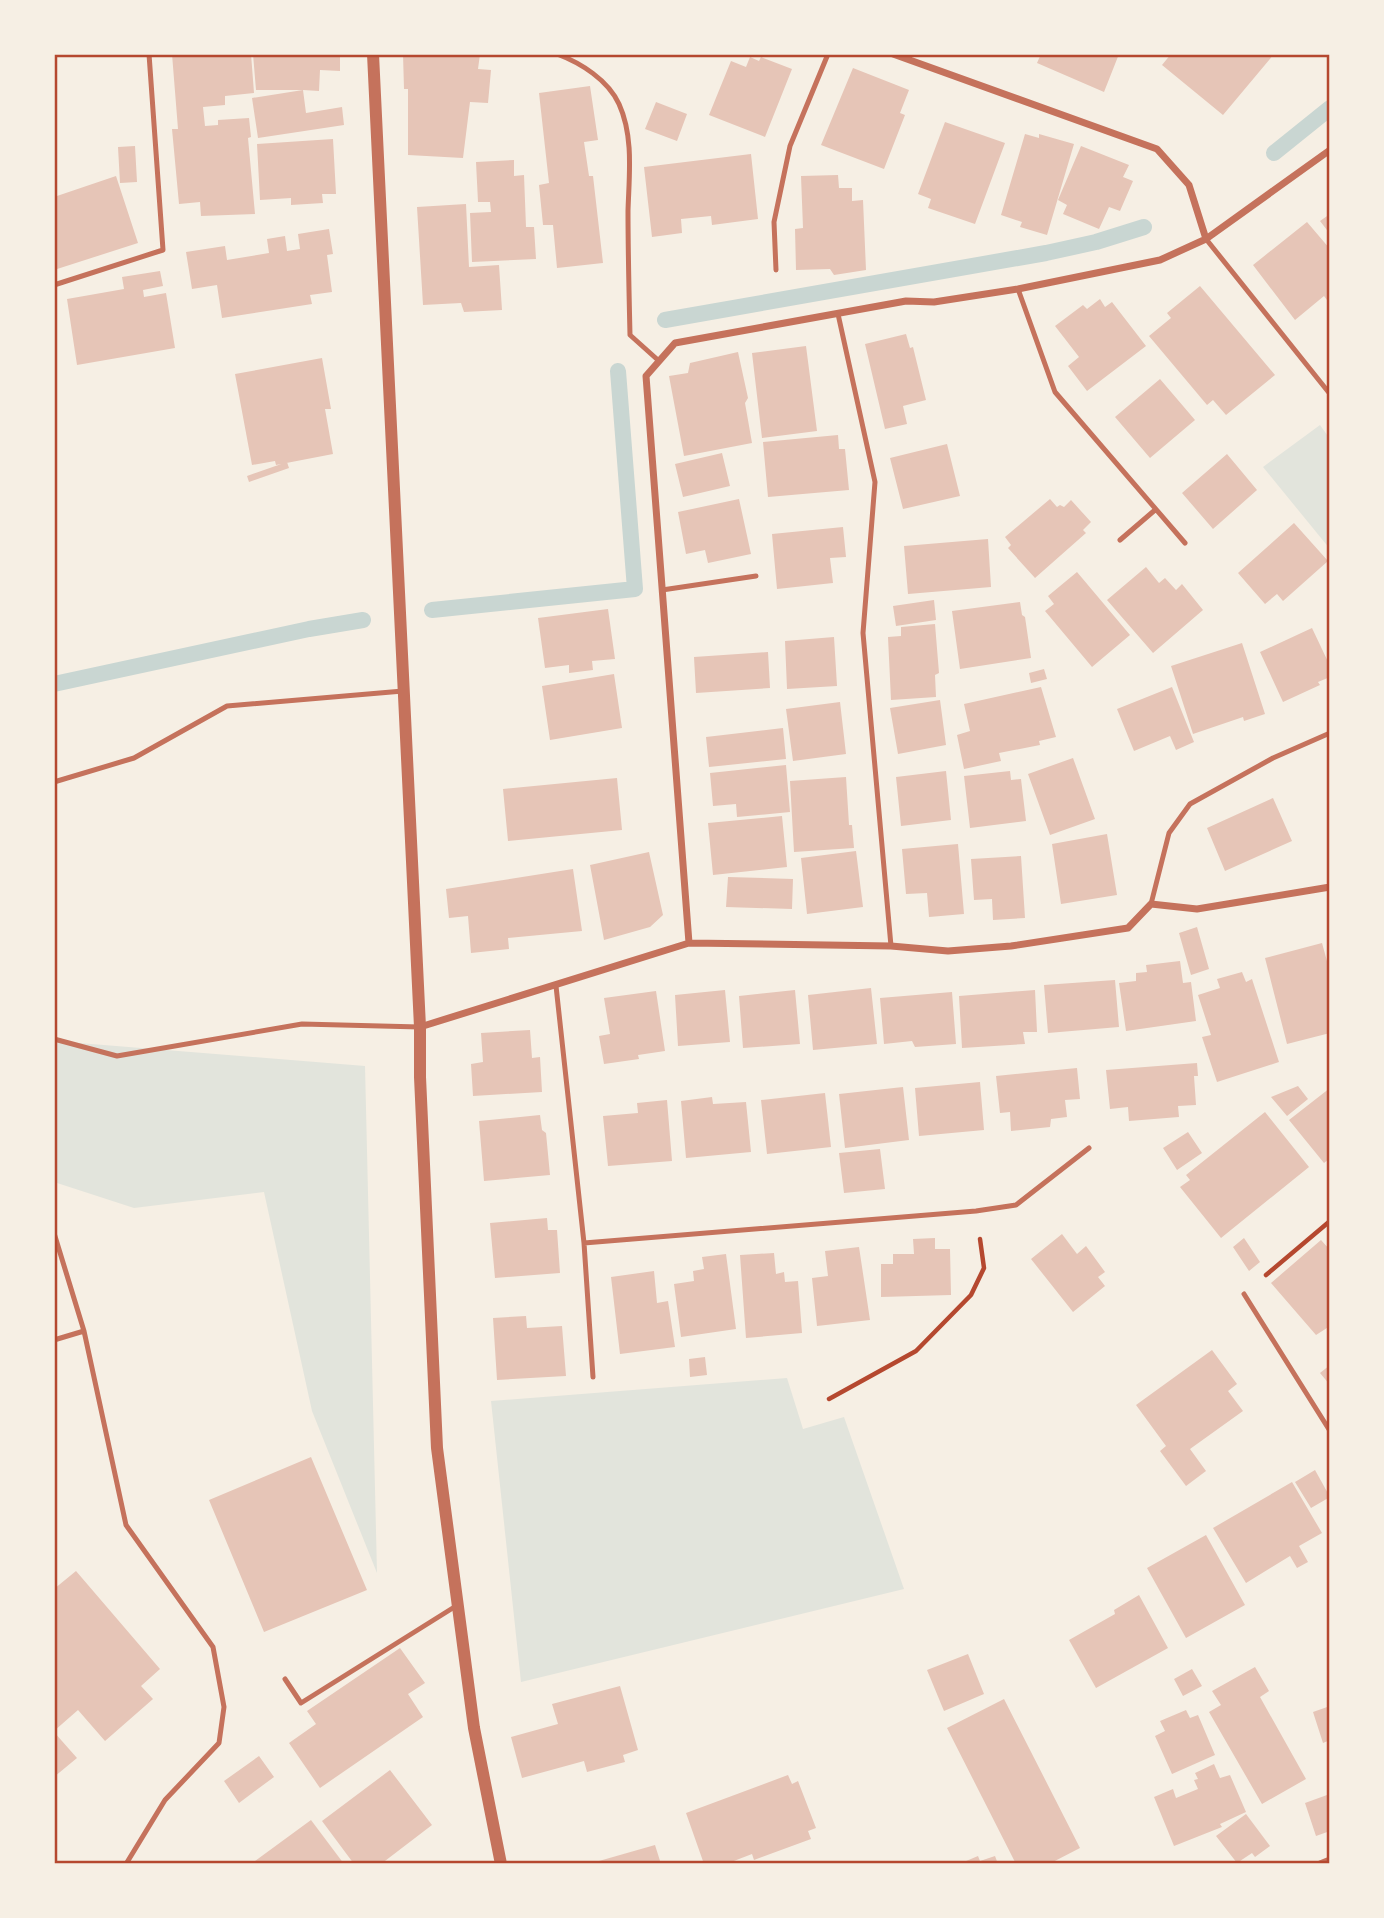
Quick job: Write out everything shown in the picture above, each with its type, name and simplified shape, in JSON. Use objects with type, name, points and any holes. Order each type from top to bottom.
[{"type":"street","points":[[373,54],[420,1027],[437,1448],[474,1728],[501,1864]]},
{"type":"street","points":[[893,54],[1157,149],[1189,185],[1206,239]]},
{"type":"street","points":[[689,943],[646,376],[674,343],[906,301],[934,302],[1018,289],[1160,260],[1206,239],[1330,150]]},
{"type":"street","points":[[420,1027],[689,943],[891,946],[948,951],[1011,946],[1128,928],[1151,904],[1197,909],[1330,887]]},
{"type":"street","points":[[1320,1864],[1330,1860]]},
{"type":"lane","points":[[54,285],[163,250],[149,54]]},
{"type":"lane","points":[[557,54],[589,70],[607,86],[619,104],[627,133],[630,169],[630,335],[659,361]]},
{"type":"lane","points":[[776,270],[774,222],[790,146],[828,54]]},
{"type":"lane","points":[[1206,239],[1330,394]]},
{"type":"lane","points":[[1018,289],[1055,392],[1185,543]]},
{"type":"lane","points":[[838,314],[875,482],[863,633],[891,946]]},
{"type":"lane","points":[[1120,540],[1155,510]]},
{"type":"lane","points":[[662,590],[757,576]]},
{"type":"lane","points":[[54,782],[134,758],[227,706],[403,691]]},
{"type":"lane","points":[[1151,904],[1168,833],[1190,804],[1273,758],[1330,733]]},
{"type":"lane","points":[[556,986],[584,1243],[593,1377]]},
{"type":"lane","points":[[54,1039],[117,1056],[302,1024],[420,1027]]},
{"type":"lane","points":[[584,1243],[976,1211],[1016,1205],[1089,1148]]},
{"type":"lane","points":[[54,1233],[84,1331],[126,1525],[213,1647],[224,1707],[219,1743],[165,1800],[126,1864]]},
{"type":"lane","points":[[1244,1294],[1330,1431]]},
{"type":"lane","points":[[54,1340],[84,1331]]},
{"type":"lane","points":[[285,1679],[301,1703],[456,1606]]},
{"type":"path","points":[[829,1399],[916,1351],[971,1295],[984,1268],[976,1211]]},
{"type":"path","points":[[1244,1294],[1330,1221]]},
{"type":"shaded area","points":[[1320,425],[1330,439],[1330,549],[1263,467]]},
{"type":"shaded area","points":[[54,1041],[365,1066],[377,1573],[312,1411],[264,1192],[134,1208],[54,1182]]},
{"type":"shaded area","points":[[787,1378],[803,1429],[844,1417],[904,1589],[521,1682],[491,1401]]},
{"type":"building","points":[[172,54],[251,54],[254,93],[225,96],[225,105],[203,107],[205,126],[218,125],[218,120],[249,118],[251,137],[248,138],[255,214],[201,216],[200,202],[179,204],[172,129],[178,129]]},
{"type":"building","points":[[253,54],[340,54],[340,71],[320,70],[319,91],[256,90]]},
{"type":"building","points":[[403,54],[480,54],[478,69],[491,70],[488,103],[470,102],[463,158],[408,155],[408,89],[404,89]]},
{"type":"building","points":[[1041,54],[1119,54],[1104,92],[1037,63]]},
{"type":"building","points":[[1171,54],[1274,54],[1223,115],[1162,65]]},
{"type":"building","points":[[750,57],[759,61],[761,57],[792,69],[765,137],[709,115],[731,61],[746,67]]},
{"type":"building","points":[[853,68],[909,90],[900,113],[905,115],[884,169],[821,145]]},
{"type":"building","points":[[590,86],[598,140],[584,142],[589,176],[593,176],[603,263],[557,268],[553,225],[543,225],[539,185],[549,183],[539,93]]},
{"type":"building","points":[[303,90],[306,113],[342,107],[344,125],[258,138],[252,98]]},
{"type":"building","points":[[656,102],[687,114],[677,141],[645,129]]},
{"type":"building","points":[[945,122],[1005,143],[975,224],[928,208],[931,199],[918,194]]},
{"type":"building","points":[[1025,134],[1039,138],[1039,134],[1074,144],[1047,235],[1020,227],[1022,222],[1001,215]]},
{"type":"building","points":[[333,139],[336,194],[322,194],[323,203],[291,205],[291,198],[260,200],[257,144]]},
{"type":"building","points":[[135,146],[137,182],[120,183],[118,147]]},
{"type":"building","points":[[1081,146],[1129,165],[1123,177],[1133,181],[1120,211],[1109,207],[1099,229],[1063,214],[1067,205],[1058,200]]},
{"type":"building","points":[[751,154],[758,219],[712,225],[711,216],[681,219],[682,233],[652,237],[644,167]]},
{"type":"building","points":[[514,160],[514,176],[524,175],[526,227],[534,227],[536,259],[472,262],[470,213],[491,212],[490,202],[478,202],[476,162]]},
{"type":"building","points":[[838,175],[839,188],[852,188],[852,201],[863,200],[866,270],[834,275],[830,269],[796,270],[795,229],[803,228],[801,176]]},
{"type":"building","points":[[116,176],[138,243],[54,270],[54,197]]},
{"type":"building","points":[[466,204],[469,267],[499,265],[502,310],[464,312],[461,303],[423,305],[417,207]]},
{"type":"building","points":[[1330,214],[1330,234],[1320,221]]},
{"type":"building","points":[[1307,222],[1330,249],[1330,304],[1324,296],[1295,320],[1253,265]]},
{"type":"building","points":[[329,229],[333,254],[327,255],[332,292],[310,295],[312,304],[222,318],[217,285],[192,289],[186,252],[225,246],[227,260],[269,253],[267,239],[285,236],[287,251],[300,249],[298,234]]},
{"type":"building","points":[[160,271],[163,286],[143,290],[144,297],[166,293],[175,348],[77,365],[67,299],[124,289],[122,277]]},
{"type":"building","points":[[1200,286],[1275,375],[1226,415],[1213,400],[1207,405],[1149,336],[1171,318],[1167,313]]},
{"type":"building","points":[[1100,299],[1105,307],[1112,302],[1146,346],[1087,391],[1068,366],[1079,357],[1055,326],[1083,305],[1087,309]]},
{"type":"building","points":[[906,334],[910,348],[913,347],[926,400],[903,406],[907,424],[885,429],[865,344]]},
{"type":"building","points":[[806,346],[817,431],[762,438],[752,353]]},
{"type":"building","points":[[738,352],[748,398],[745,403],[752,443],[684,456],[669,376],[688,373],[690,363]]},
{"type":"building","points":[[322,358],[331,409],[325,409],[333,454],[276,465],[275,461],[252,465],[235,374]]},
{"type":"building","points":[[1160,379],[1195,420],[1150,458],[1115,417]]},
{"type":"building","points":[[838,435],[839,449],[845,449],[849,490],[768,497],[763,442]]},
{"type":"building","points":[[947,444],[960,496],[903,509],[890,458]]},
{"type":"building","points":[[722,453],[730,486],[683,497],[675,464]]},
{"type":"building","points":[[1227,454],[1257,490],[1213,529],[1182,493]]},
{"type":"building","points":[[287,462],[289,468],[249,482],[247,476]]},
{"type":"building","points":[[739,499],[751,554],[708,563],[705,550],[686,554],[678,512]]},
{"type":"building","points":[[1050,499],[1057,507],[1064,507],[1071,500],[1091,522],[1083,530],[1086,533],[1035,578],[1008,548],[1011,545],[1005,537]]},
{"type":"building","points":[[1294,523],[1328,561],[1283,601],[1277,594],[1265,604],[1238,573]]},
{"type":"building","points":[[843,527],[846,557],[830,558],[833,583],[777,589],[772,534]]},
{"type":"building","points":[[988,539],[991,587],[908,594],[904,546]]},
{"type":"building","points":[[1146,567],[1159,583],[1165,578],[1176,590],[1182,584],[1203,610],[1153,653],[1107,600]]},
{"type":"building","points":[[1077,572],[1130,635],[1092,667],[1045,611],[1054,604],[1048,596]]},
{"type":"building","points":[[934,600],[936,620],[896,626],[893,606]]},
{"type":"building","points":[[1020,602],[1031,658],[960,669],[952,611]]},
{"type":"building","points":[[608,609],[615,659],[592,661],[593,670],[569,673],[569,665],[545,668],[538,618]]},
{"type":"building","points":[[935,624],[939,673],[935,675],[936,697],[891,700],[888,637],[901,636],[901,627]]},
{"type":"building","points":[[1312,628],[1330,666],[1330,677],[1318,682],[1320,685],[1283,702],[1260,652]]},
{"type":"building","points":[[834,637],[837,686],[787,689],[785,641]]},
{"type":"building","points":[[1242,643],[1265,714],[1244,721],[1243,717],[1193,734],[1171,666]]},
{"type":"building","points":[[768,652],[770,688],[696,693],[694,657]]},
{"type":"building","points":[[1044,669],[1047,679],[1031,683],[1029,673]]},
{"type":"building","points":[[614,674],[622,728],[550,740],[542,686]]},
{"type":"building","points":[[1041,687],[1056,737],[1039,741],[1040,745],[999,753],[1001,761],[964,769],[957,735],[970,731],[964,704]]},
{"type":"building","points":[[1172,687],[1194,742],[1176,750],[1170,736],[1134,751],[1117,709]]},
{"type":"building","points":[[940,700],[946,745],[898,754],[890,708]]},
{"type":"building","points":[[840,702],[846,754],[793,761],[786,709]]},
{"type":"building","points":[[783,728],[786,759],[709,767],[706,737]]},
{"type":"building","points":[[1073,758],[1095,819],[1050,835],[1028,774]]},
{"type":"building","points":[[786,765],[790,812],[737,817],[736,804],[713,806],[710,773]]},
{"type":"building","points":[[946,771],[951,820],[901,826],[896,777]]},
{"type":"building","points":[[1010,771],[1011,780],[1021,779],[1026,821],[970,828],[964,776]]},
{"type":"building","points":[[846,777],[849,825],[852,825],[854,848],[794,852],[790,781]]},
{"type":"building","points":[[617,778],[622,830],[508,841],[503,789]]},
{"type":"building","points":[[1273,798],[1292,841],[1225,871],[1207,828]]},
{"type":"building","points":[[782,816],[787,867],[713,875],[708,823]]},
{"type":"building","points":[[1107,834],[1117,895],[1061,904],[1052,844]]},
{"type":"building","points":[[958,844],[964,914],[929,917],[927,893],[906,894],[902,849]]},
{"type":"building","points":[[856,851],[863,907],[807,914],[801,858]]},
{"type":"building","points":[[649,852],[663,915],[650,927],[604,940],[590,865]]},
{"type":"building","points":[[1021,856],[1025,918],[993,920],[992,899],[974,900],[971,859]]},
{"type":"building","points":[[573,869],[582,931],[508,938],[509,949],[471,953],[468,916],[449,918],[446,889]]},
{"type":"building","points":[[728,877],[793,879],[792,909],[726,907]]},
{"type":"building","points":[[1197,927],[1209,969],[1191,975],[1179,933]]},
{"type":"building","points":[[1322,943],[1330,972],[1330,1033],[1287,1044],[1265,958]]},
{"type":"building","points":[[1180,961],[1183,983],[1191,982],[1196,1021],[1126,1031],[1119,983],[1136,981],[1136,973],[1147,972],[1146,965]]},
{"type":"building","points":[[1242,972],[1246,982],[1252,979],[1279,1062],[1217,1082],[1202,1037],[1211,1035],[1198,995],[1220,988],[1217,979]]},
{"type":"building","points":[[1115,980],[1119,1027],[1048,1033],[1044,985]]},
{"type":"building","points":[[871,988],[877,1044],[813,1050],[808,995]]},
{"type":"building","points":[[725,990],[730,1042],[678,1046],[675,995]]},
{"type":"building","points":[[795,990],[800,1044],[743,1048],[739,996]]},
{"type":"building","points":[[1035,990],[1037,1032],[1023,1032],[1025,1044],[962,1048],[959,996]]},
{"type":"building","points":[[656,991],[665,1051],[638,1055],[639,1059],[604,1064],[599,1036],[610,1034],[604,998]]},
{"type":"building","points":[[952,992],[956,1044],[915,1047],[912,1041],[884,1044],[880,998]]},
{"type":"building","points":[[530,1030],[532,1058],[540,1057],[542,1092],[473,1096],[471,1064],[483,1062],[481,1033]]},
{"type":"building","points":[[1197,1063],[1198,1076],[1194,1076],[1196,1105],[1178,1106],[1179,1117],[1129,1121],[1128,1107],[1110,1109],[1106,1070]]},
{"type":"building","points":[[1077,1068],[1080,1099],[1065,1100],[1067,1117],[1051,1119],[1050,1127],[1011,1131],[1010,1112],[1000,1113],[996,1076]]},
{"type":"building","points":[[980,1082],[984,1130],[919,1136],[915,1088]]},
{"type":"building","points":[[1298,1086],[1308,1099],[1287,1116],[1271,1097]]},
{"type":"building","points":[[903,1087],[909,1140],[845,1148],[839,1094]]},
{"type":"building","points":[[1330,1088],[1330,1158],[1324,1163],[1289,1120]]},
{"type":"building","points":[[825,1093],[831,1147],[767,1154],[761,1100]]},
{"type":"building","points":[[712,1097],[713,1104],[746,1102],[751,1152],[686,1158],[681,1101]]},
{"type":"building","points":[[667,1100],[672,1161],[608,1166],[603,1116],[638,1113],[637,1103]]},
{"type":"building","points":[[1265,1112],[1309,1167],[1221,1238],[1180,1187],[1190,1180],[1186,1175]]},
{"type":"building","points":[[540,1115],[542,1130],[546,1133],[550,1175],[484,1181],[479,1121]]},
{"type":"building","points":[[1188,1132],[1202,1153],[1177,1170],[1163,1148]]},
{"type":"building","points":[[880,1149],[885,1189],[844,1193],[839,1153]]},
{"type":"building","points":[[547,1218],[548,1230],[557,1230],[560,1273],[495,1278],[490,1223]]},
{"type":"building","points":[[1062,1234],[1077,1254],[1086,1246],[1105,1272],[1098,1277],[1105,1286],[1073,1312],[1031,1259]]},
{"type":"building","points":[[935,1238],[935,1249],[950,1249],[951,1295],[881,1297],[881,1264],[893,1264],[893,1254],[914,1254],[913,1239]]},
{"type":"building","points":[[1244,1238],[1260,1262],[1249,1271],[1233,1247]]},
{"type":"building","points":[[1321,1240],[1330,1250],[1330,1326],[1316,1335],[1271,1283]]},
{"type":"building","points":[[859,1247],[870,1320],[817,1326],[812,1278],[828,1276],[825,1251]]},
{"type":"building","points":[[774,1253],[776,1274],[784,1272],[785,1282],[798,1281],[802,1333],[746,1338],[740,1255]]},
{"type":"building","points":[[726,1254],[736,1329],[681,1337],[674,1284],[694,1281],[693,1271],[704,1269],[702,1257]]},
{"type":"building","points":[[654,1271],[657,1303],[668,1301],[675,1347],[620,1354],[611,1277]]},
{"type":"building","points":[[526,1316],[527,1328],[562,1326],[566,1376],[497,1380],[493,1318]]},
{"type":"building","points":[[1212,1350],[1237,1384],[1228,1391],[1243,1411],[1190,1449],[1206,1471],[1186,1486],[1160,1451],[1166,1446],[1136,1405]]},
{"type":"building","points":[[705,1357],[707,1375],[690,1377],[689,1359]]},
{"type":"building","points":[[1330,1365],[1330,1385],[1320,1373]]},
{"type":"building","points":[[311,1457],[367,1590],[264,1632],[209,1500]]},
{"type":"building","points":[[1315,1470],[1330,1497],[1311,1508],[1295,1482]]},
{"type":"building","points":[[1292,1482],[1322,1533],[1299,1546],[1308,1562],[1297,1568],[1290,1556],[1246,1583],[1213,1528]]},
{"type":"building","points":[[1206,1535],[1245,1605],[1186,1638],[1147,1568]]},
{"type":"building","points":[[76,1571],[160,1669],[141,1686],[153,1699],[105,1741],[78,1710],[54,1731],[54,1589]]},
{"type":"building","points":[[1139,1595],[1168,1648],[1096,1688],[1069,1640],[1115,1614],[1114,1610]]},
{"type":"building","points":[[400,1648],[425,1683],[408,1694],[423,1717],[320,1788],[289,1743],[316,1724],[307,1711]]},
{"type":"building","points":[[968,1654],[984,1694],[944,1711],[927,1670]]},
{"type":"building","points":[[1255,1667],[1269,1691],[1260,1697],[1306,1779],[1262,1804],[1209,1712],[1221,1705],[1212,1691]]},
{"type":"building","points":[[1192,1669],[1202,1686],[1183,1696],[1174,1679]]},
{"type":"building","points":[[620,1686],[638,1750],[623,1755],[625,1762],[587,1772],[584,1761],[522,1778],[511,1737],[558,1724],[552,1704]]},
{"type":"building","points":[[1004,1699],[1080,1848],[1049,1864],[1016,1864],[947,1728]]},
{"type":"building","points":[[1330,1706],[1330,1740],[1323,1743],[1313,1712]]},
{"type":"building","points":[[1186,1710],[1190,1718],[1198,1715],[1215,1755],[1172,1774],[1155,1736],[1165,1731],[1160,1721]]},
{"type":"building","points":[[54,1732],[77,1758],[54,1777]]},
{"type":"building","points":[[259,1756],[274,1777],[239,1803],[224,1781]]},
{"type":"building","points":[[1214,1764],[1220,1778],[1230,1775],[1246,1812],[1220,1824],[1222,1827],[1174,1846],[1154,1797],[1173,1789],[1176,1798],[1198,1789],[1194,1780],[1198,1779],[1195,1773]]},
{"type":"building","points":[[390,1770],[432,1825],[381,1864],[354,1864],[322,1821]]},
{"type":"building","points":[[788,1775],[792,1784],[798,1781],[816,1828],[808,1831],[811,1839],[754,1860],[752,1854],[726,1864],[704,1864],[686,1813]]},
{"type":"building","points":[[1327,1795],[1330,1803],[1330,1831],[1316,1836],[1305,1803]]},
{"type":"building","points":[[1246,1814],[1270,1846],[1255,1857],[1252,1853],[1237,1863],[1216,1836]]},
{"type":"building","points":[[311,1820],[344,1864],[251,1864]]},
{"type":"building","points":[[655,1845],[661,1864],[592,1864],[592,1863]]},
{"type":"building","points":[[978,1856],[980,1861],[995,1856],[998,1864],[959,1864]]},
{"type":"waterway","points":[[1274,153],[1330,108]]},
{"type":"waterway","points":[[665,320],[1046,253],[1096,242],[1144,227]]},
{"type":"waterway","points":[[432,610],[635,589],[618,371]]},
{"type":"waterway","points":[[54,684],[309,629],[363,620]]}]
